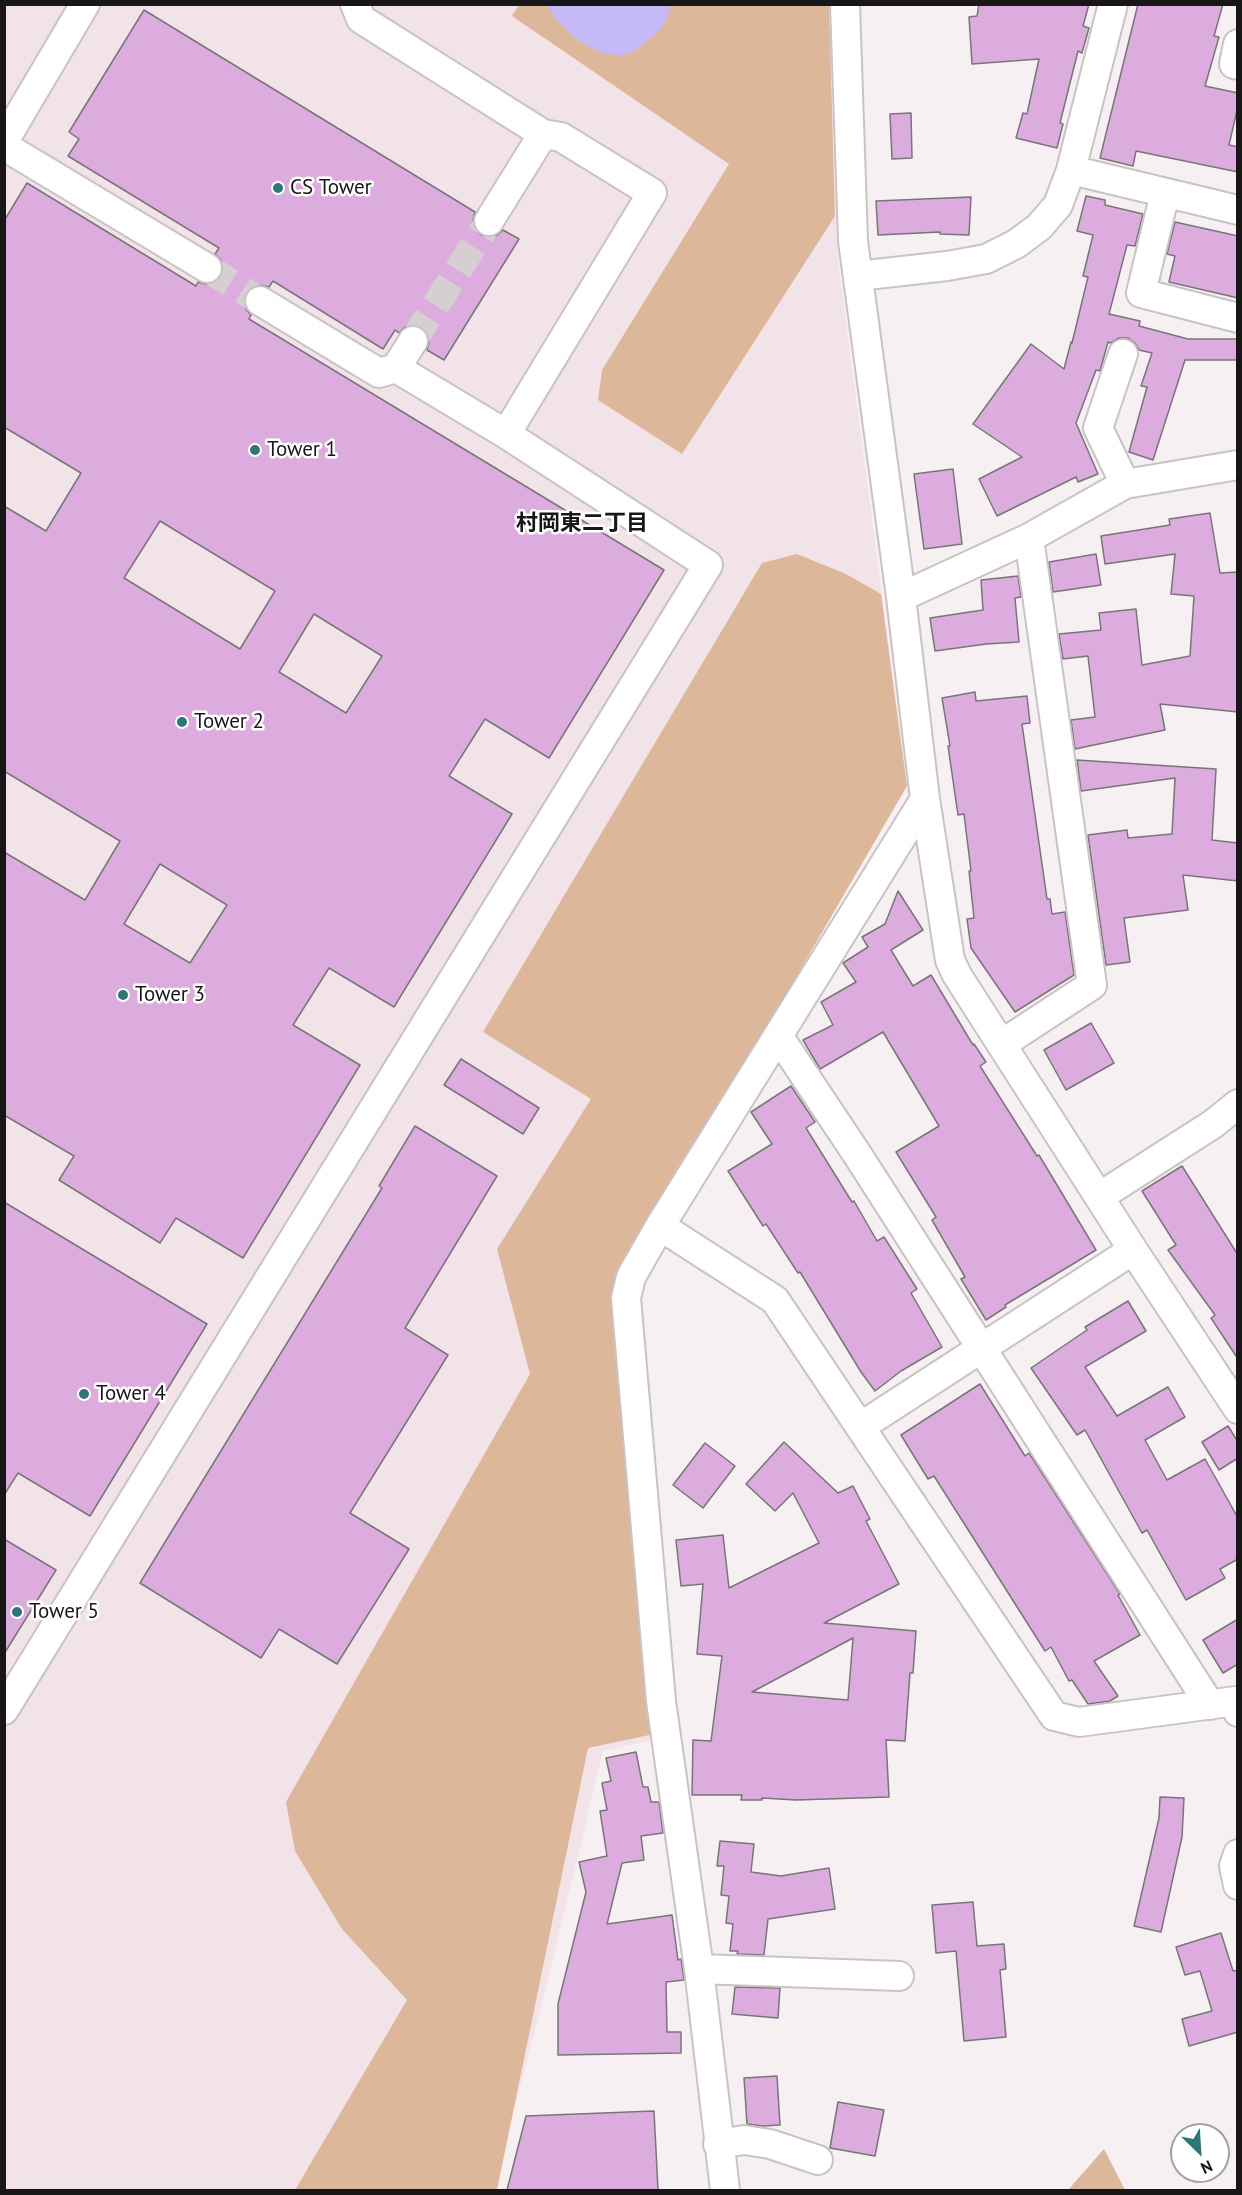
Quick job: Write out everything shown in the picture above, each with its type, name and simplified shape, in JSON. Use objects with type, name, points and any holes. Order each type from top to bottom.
[{"type":"street","points":[[4,141],[85,4]]},
{"type":"street","points":[[355,4],[361,19],[543,134],[561,137],[652,193],[506,434]]},
{"type":"street","points":[[845,4],[853,241],[901,597],[925,799],[950,960],[957,975],[1099,1197],[1238,1409]]},
{"type":"street","points":[[858,276],[947,266],[986,258],[1016,244],[1040,227],[1058,205],[1071,170],[1113,4]]},
{"type":"street","points":[[1238,44],[1234,64],[1238,65]]},
{"type":"street","points":[[489,220],[543,134]]},
{"type":"street","points":[[4,146],[207,268]]},
{"type":"street","points":[[1071,170],[1238,210]]},
{"type":"street","points":[[1165,193],[1141,293],[1238,318]]},
{"type":"street","points":[[260,301],[379,373],[396,368],[413,341]]},
{"type":"street","points":[[1123,354],[1098,428],[1125,484]]},
{"type":"street","points":[[4,1710],[708,565],[506,434],[396,368]]},
{"type":"street","points":[[901,597],[1029,538],[1125,484],[1238,465]]},
{"type":"street","points":[[1002,1044],[1092,985],[1029,538]]},
{"type":"street","points":[[725,2190],[699,1968],[661,1701],[626,1298],[631,1277],[660,1226],[925,799]]},
{"type":"street","points":[[660,1226],[775,1300],[1054,1716],[1079,1722],[1230,1705],[981,1349],[779,1037]]},
{"type":"street","points":[[1099,1197],[1213,1124],[1238,1104]]},
{"type":"street","points":[[860,1427],[1133,1250]]},
{"type":"street","points":[[1238,1854],[1234,1866],[1238,1885]]},
{"type":"street","points":[[699,1968],[899,1976]]},
{"type":"street","points":[[718,2144],[744,2140],[770,2144],[818,2160]]},
{"type":"shaded area","points":[[549,4],[670,5],[666,20],[658,32],[633,51],[622,55],[600,52],[579,41],[554,16],[548,7]]},
{"type":"shaded area","points":[[5,5],[829,5],[837,253],[907,786],[603,1292],[659,1739],[603,1751],[545,1992],[493,2190],[5,2190]]},
{"type":"shaded area","points":[[519,5],[669,10],[670,5],[829,5],[835,216],[682,454],[598,400],[602,370],[729,164],[512,16]]},
{"type":"shaded area","points":[[797,554],[846,574],[881,594],[907,786],[611,1296],[654,1734],[588,1748],[497,2190],[295,2190],[407,2000],[342,1929],[295,1851],[286,1802],[530,1374],[497,1249],[591,1099],[483,1032],[762,563]]},
{"type":"shaded area","points":[[1104,2149],[1125,2190],[1068,2190]]},
{"type":"building","points":[[979,4],[1089,4],[1083,26],[1089,28],[1082,53],[1078,51],[1060,123],[1063,124],[1057,148],[1016,138],[1023,113],[1027,114],[1039,59],[972,64],[969,17],[977,16]]},
{"type":"building","points":[[1138,4],[1223,4],[1214,36],[1219,37],[1205,86],[1238,93],[1238,106],[1229,145],[1238,147],[1238,172],[1136,151],[1133,166],[1100,158]]},
{"type":"building","points":[[144,10],[475,212],[474,228],[481,235],[496,236],[503,230],[519,239],[444,360],[427,350],[428,334],[421,327],[413,325],[405,327],[399,333],[395,330],[383,349],[273,281],[269,287],[260,285],[252,287],[246,292],[244,301],[251,315],[249,319],[664,570],[549,758],[485,719],[449,776],[512,814],[394,1007],[329,968],[293,1025],[360,1065],[243,1258],[176,1218],[160,1243],[59,1180],[74,1156],[4,1115],[4,852],[85,900],[120,841],[4,771],[4,506],[46,531],[81,473],[4,427],[4,221],[27,183],[196,286],[198,282],[214,283],[221,277],[223,268],[221,260],[215,254],[219,248],[68,156],[79,139],[69,132]],"holes":[[[160,521],[275,591],[240,649],[124,578]],[[314,614],[382,656],[346,713],[279,672]],[[160,864],[227,905],[190,963],[124,924]]]},
{"type":"building","points":[[911,113],[912,158],[892,159],[890,114]]},
{"type":"building","points":[[1086,196],[1105,200],[1105,205],[1143,214],[1135,246],[1127,245],[1109,314],[1140,321],[1139,326],[1188,339],[1238,339],[1238,360],[1185,360],[1153,460],[1129,452],[1147,387],[1141,386],[1152,353],[1139,350],[1128,338],[1108,342],[1100,371],[1096,370],[1076,423],[1098,474],[1078,482],[1076,477],[997,516],[979,479],[1022,457],[973,424],[1031,344],[1064,369],[1088,277],[1083,276],[1093,235],[1077,231]]},
{"type":"building","points":[[971,197],[969,235],[940,234],[940,232],[878,235],[876,201]]},
{"type":"building","points":[[1175,222],[1238,236],[1238,298],[1169,282],[1175,256],[1167,254]]},
{"type":"building","points":[[953,469],[962,544],[924,549],[914,474]]},
{"type":"building","points":[[1210,513],[1220,573],[1238,572],[1238,712],[1160,704],[1165,730],[1075,749],[1071,720],[1095,717],[1088,656],[1063,659],[1059,634],[1101,630],[1099,613],[1136,609],[1142,665],[1190,656],[1194,596],[1171,594],[1175,554],[1105,564],[1101,536],[1170,525],[1169,519]]},
{"type":"building","points":[[1096,554],[1101,585],[1053,592],[1049,562]]},
{"type":"building","points":[[1018,576],[1021,597],[1015,598],[1019,642],[935,651],[930,618],[983,610],[981,580]]},
{"type":"building","points":[[975,692],[976,701],[1027,696],[1030,723],[1022,724],[1047,899],[1050,899],[1052,914],[1065,912],[1074,975],[1015,1012],[971,948],[967,919],[974,918],[969,871],[971,871],[964,814],[958,815],[942,698]]},
{"type":"building","points":[[1077,760],[1216,769],[1212,840],[1238,843],[1238,881],[1183,875],[1188,910],[1124,918],[1130,962],[1106,965],[1088,835],[1127,830],[1128,838],[1172,834],[1175,778],[1081,791]]},
{"type":"building","points":[[898,891],[923,930],[891,950],[913,986],[931,975],[973,1045],[986,1062],[980,1066],[1037,1156],[1039,1155],[1096,1250],[1005,1305],[1006,1307],[986,1320],[961,1279],[965,1277],[932,1220],[936,1217],[896,1152],[939,1126],[883,1032],[820,1069],[803,1040],[833,1025],[821,1002],[856,982],[843,963],[868,947],[862,937],[885,924]]},
{"type":"building","points":[[1091,1023],[1114,1063],[1066,1090],[1044,1050]]},
{"type":"building","points":[[461,1059],[539,1108],[523,1134],[444,1085]]},
{"type":"building","points":[[791,1086],[815,1122],[806,1128],[852,1202],[854,1201],[877,1241],[884,1237],[917,1289],[911,1293],[942,1347],[901,1371],[875,1391],[800,1272],[798,1273],[766,1224],[763,1226],[728,1171],[772,1144],[751,1112]]},
{"type":"building","points":[[415,1126],[497,1176],[405,1328],[448,1355],[350,1513],[409,1549],[337,1664],[279,1629],[261,1658],[140,1583],[382,1188],[379,1186]]},
{"type":"building","points":[[1182,1166],[1238,1255],[1238,1359],[1211,1318],[1215,1315],[1168,1250],[1176,1245],[1142,1191]]},
{"type":"building","name":"Tower 4","points":[[4,1202],[207,1324],[90,1516],[18,1473],[4,1495]]},
{"type":"building","points":[[1128,1301],[1146,1331],[1085,1367],[1117,1416],[1168,1387],[1185,1417],[1145,1440],[1167,1480],[1205,1459],[1238,1518],[1238,1559],[1220,1569],[1225,1578],[1186,1600],[1147,1530],[1142,1533],[1085,1430],[1077,1435],[1031,1368],[1087,1330],[1085,1327]]},
{"type":"building","points":[[980,1384],[1025,1456],[1029,1453],[1120,1594],[1118,1595],[1140,1635],[1094,1661],[1118,1696],[1110,1701],[1088,1704],[1072,1680],[1069,1681],[1051,1647],[1045,1651],[934,1476],[928,1479],[901,1435]]},
{"type":"building","points":[[1228,1426],[1238,1442],[1238,1458],[1219,1470],[1202,1442]]},
{"type":"building","points":[[784,1442],[838,1493],[853,1486],[870,1519],[866,1521],[899,1584],[824,1623],[916,1631],[905,1741],[886,1740],[889,1797],[741,1800],[742,1795],[692,1795],[693,1740],[711,1741],[722,1656],[697,1654],[703,1584],[681,1586],[676,1540],[723,1535],[729,1588],[819,1543],[793,1493],[775,1511],[746,1484]],"holes":[[[853,1638],[848,1700],[752,1692]]]},
{"type":"building","points":[[705,1443],[735,1466],[703,1508],[673,1485]]},
{"type":"building","name":"Tower 5","points":[[4,1539],[56,1570],[4,1654]]},
{"type":"building","points":[[1238,1619],[1238,1664],[1223,1673],[1203,1640]]},
{"type":"building","points":[[636,1752],[643,1787],[648,1787],[651,1802],[659,1802],[663,1833],[641,1836],[644,1860],[622,1863],[607,1924],[672,1915],[678,1960],[681,1959],[684,1980],[666,1982],[667,2032],[681,2032],[681,2053],[558,2055],[558,2004],[586,1892],[579,1862],[607,1856],[600,1811],[607,1810],[602,1783],[611,1781],[606,1758]]},
{"type":"building","points":[[1160,1797],[1184,1798],[1182,1837],[1161,1932],[1134,1926],[1159,1818]]},
{"type":"building","points":[[720,1841],[754,1844],[751,1872],[781,1876],[829,1868],[835,1909],[768,1919],[764,1955],[737,1954],[738,1951],[730,1951],[733,1924],[726,1923],[729,1896],[721,1895],[724,1866],[717,1866]]},
{"type":"building","points":[[973,1902],[977,1946],[1004,1944],[1006,1969],[1000,1970],[1006,2037],[964,2041],[956,1951],[936,1953],[932,1905]]},
{"type":"building","points":[[1221,1933],[1233,1971],[1238,1970],[1238,2032],[1189,2046],[1182,2019],[1212,2011],[1200,1971],[1185,1975],[1176,1947]]},
{"type":"building","points":[[735,1987],[780,1988],[778,2018],[732,2014]]},
{"type":"building","points":[[777,2076],[780,2125],[747,2124],[744,2078]]},
{"type":"building","points":[[838,2102],[884,2110],[875,2156],[830,2148]]},
{"type":"building","points":[[654,2111],[658,2190],[507,2190],[526,2116]]},
{"type":"tunnel","points":[[413,341],[489,221]]},
{"type":"tunnel","points":[[207,268],[260,301]]},
{"type":"place","name":"CS Tower","points":[[278,188]]},
{"type":"place","name":"Tower 1","points":[[255,450]]},
{"type":"place","name":"Tower 2","points":[[182,722]]},
{"type":"place","name":"Tower 3","points":[[123,995]]},
{"type":"place","name":"Tower 4","points":[[84,1394]]},
{"type":"place","name":"Tower 5","points":[[17,1612]]},
{"type":"district","name":"村岡東二丁目","points":[[582,524]]}]
